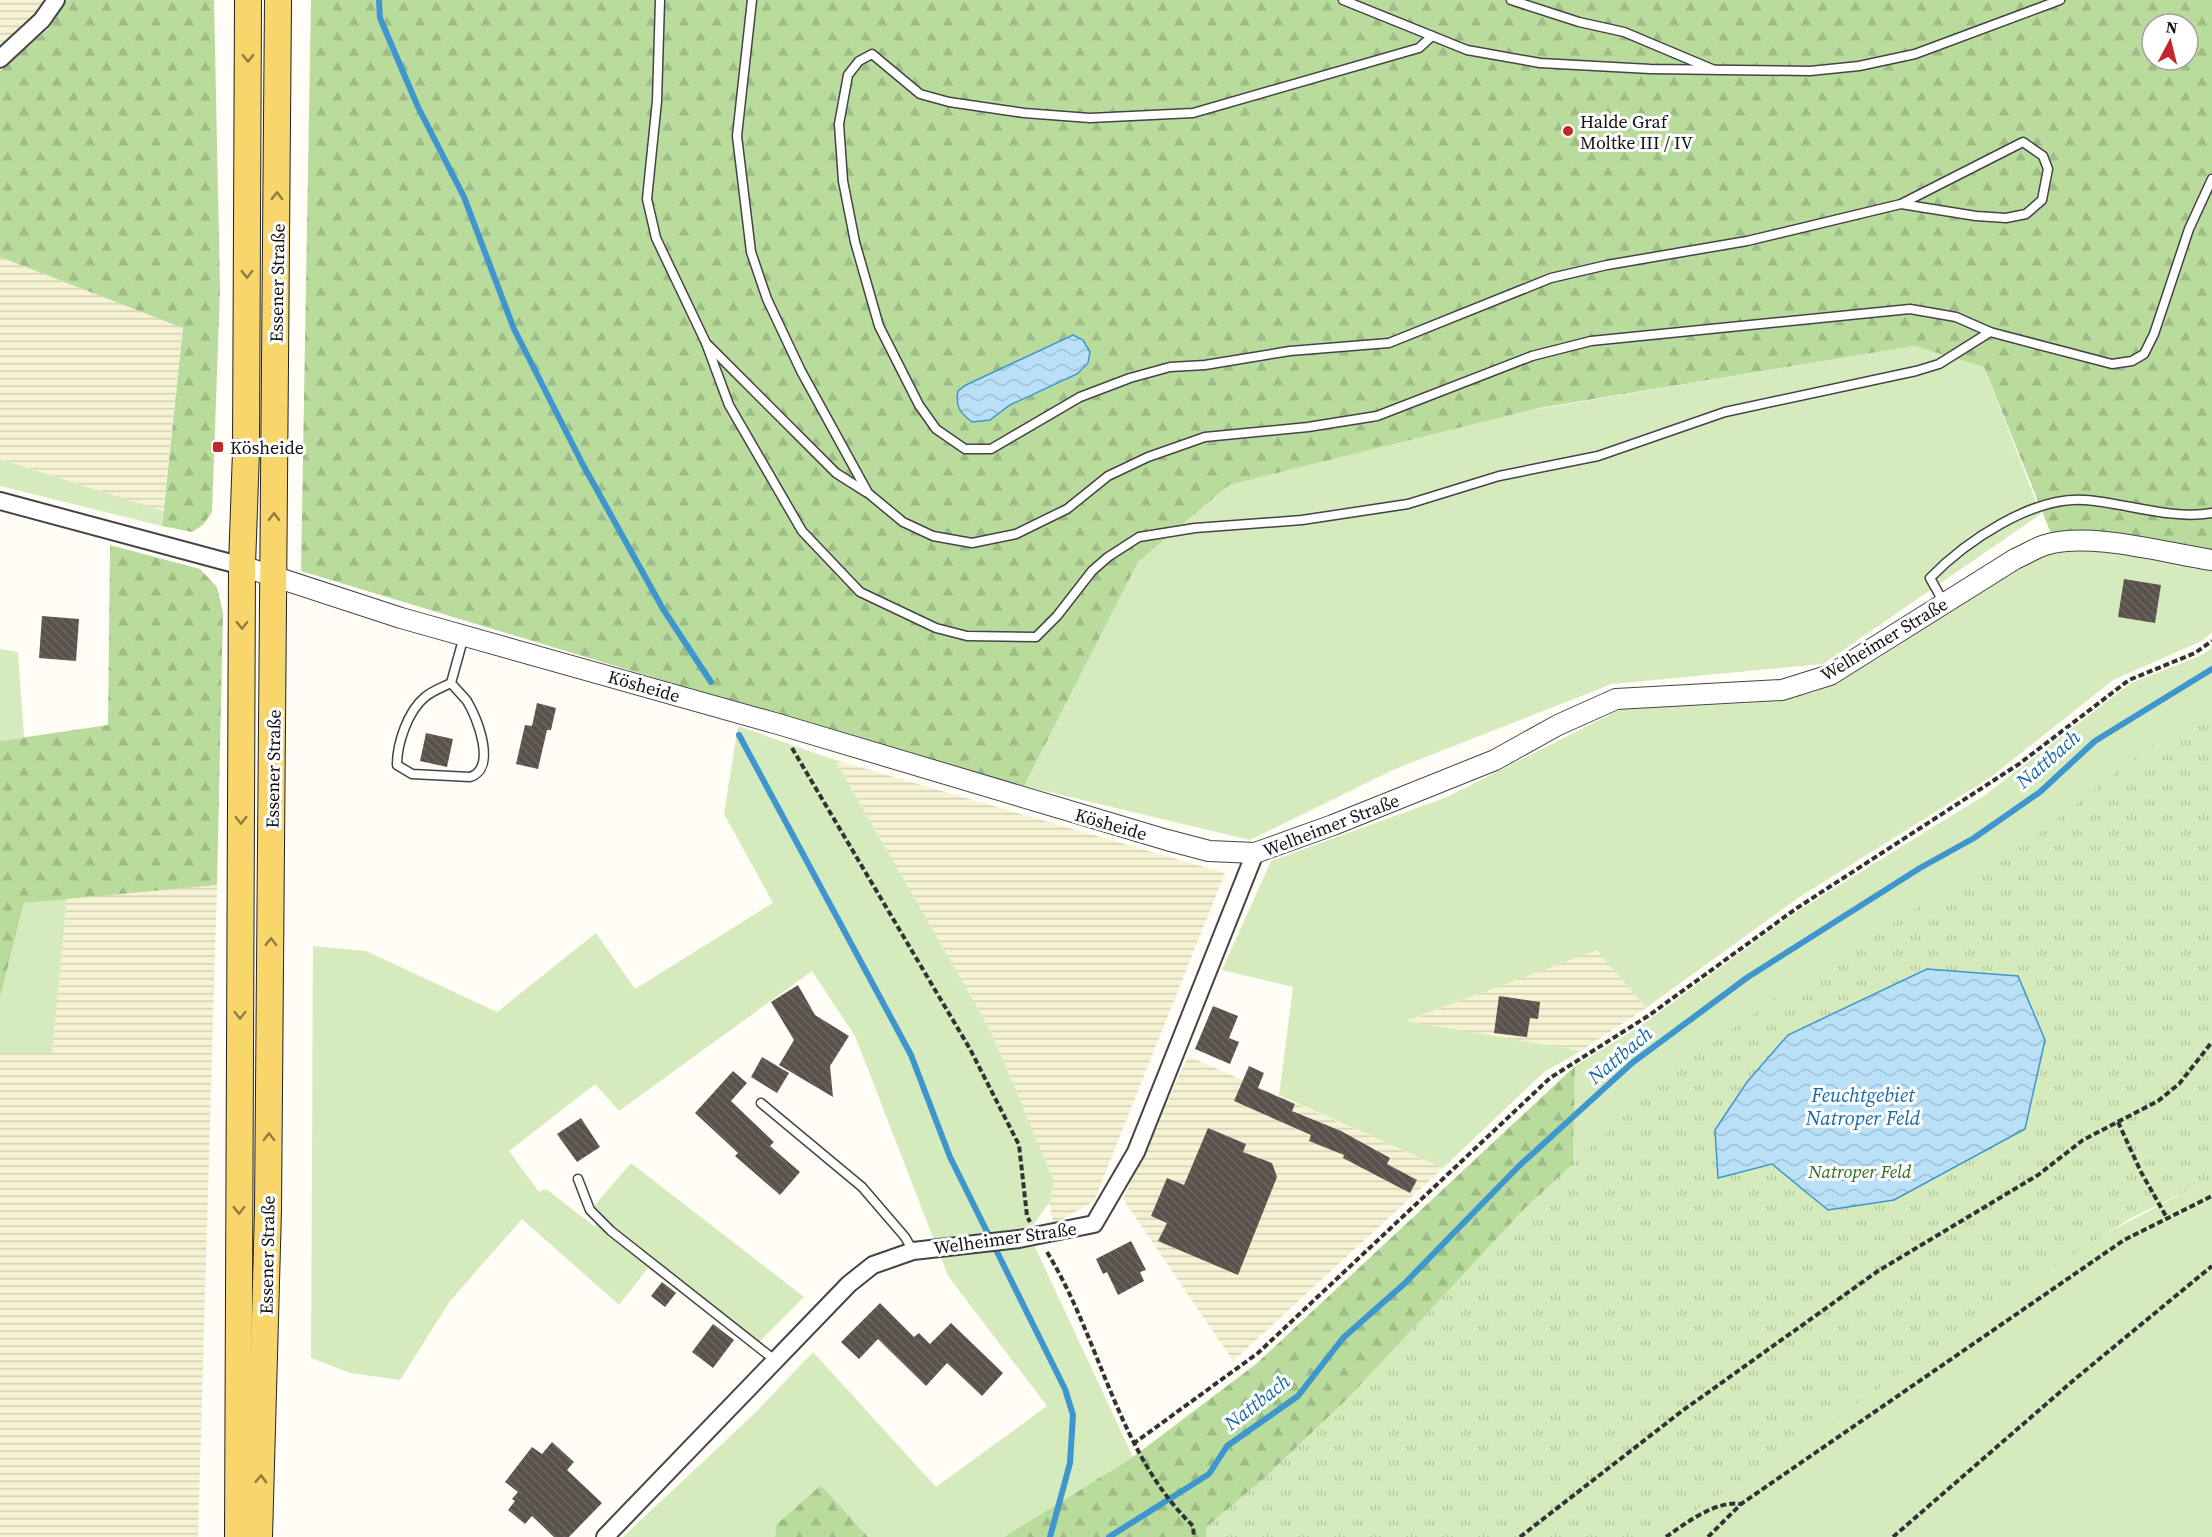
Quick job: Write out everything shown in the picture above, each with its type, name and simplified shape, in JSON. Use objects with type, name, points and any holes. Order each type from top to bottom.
[{"type":"main road","name":"Essener Straße","points":[[238,1537],[242,566],[246,451],[248,0]]},
{"type":"main road","name":"Essener Straße","points":[[259,1537],[268,1210],[278,0]]},
{"type":"street","points":[[0,59],[42,20],[56,0]]},
{"type":"street","name":"Kösheide","points":[[0,501],[242,566],[318,593],[778,724],[1167,840],[1209,851],[1255,853]]},
{"type":"street","name":"Welheimer Straße","points":[[605,1537],[849,1284],[873,1265],[913,1251],[1019,1239],[1094,1224],[1136,1152],[1255,853],[1334,825],[1495,760],[1558,725],[1616,699],[1782,690],[1807,684],[1830,675],[2015,559],[2045,545],[2077,540],[2212,560]]},
{"type":"lane","points":[[660,0],[657,101],[647,199],[656,238],[706,343],[729,405],[802,531],[860,592],[936,628],[967,636],[1036,637],[1057,616],[1092,571],[1108,557],[1139,537],[1195,528],[1302,520],[1408,504],[1500,476],[1598,456],[1725,412],[1916,371],[1939,363],[1990,332]]},
{"type":"lane","points":[[752,0],[737,136],[751,252],[767,299],[801,371],[868,494]]},
{"type":"lane","points":[[1343,0],[1467,50],[1540,63],[1715,70],[1810,71],[1859,66],[1915,54],[2060,0]]},
{"type":"lane","points":[[1511,0],[1579,22],[1624,32],[1715,70]]},
{"type":"lane","points":[[1432,36],[1419,48],[1193,113],[1141,117],[1090,118],[1024,114],[949,102],[921,94],[872,54],[859,61],[848,75],[839,124],[843,181],[855,242],[879,326],[919,405],[936,429],[965,449],[991,448],[1080,397],[1130,378],[1170,367],[1205,365],[1290,351],[1389,343],[1551,278],[1607,265],[1817,226],[1901,204],[2023,142],[2043,156],[2048,169],[2042,200],[2026,214],[2006,218],[1976,216],[1901,204]]},
{"type":"lane","points":[[706,343],[836,473],[868,494],[903,522],[933,536],[972,543],[1016,534],[1067,509],[1108,476],[1148,457],[1205,437],[1308,427],[1377,416],[1532,356],[1591,341],[1910,309],[1956,317],[1990,332],[2112,364],[2132,361],[2144,354],[2154,334],[2189,229],[2212,179]]},
{"type":"lane","points":[[1944,604],[1930,578],[1953,555],[2021,513],[2083,499],[2170,512],[2212,513]]},
{"type":"lane","points":[[451,683],[467,702],[485,754],[483,767],[478,774],[470,777],[412,774],[397,765],[397,754],[411,713],[426,696],[451,683],[464,636]]},
{"type":"lane","points":[[761,1103],[862,1187],[905,1237],[913,1251]]},
{"type":"lane","points":[[578,1179],[590,1210],[611,1231],[776,1361]]},
{"type":"path","points":[[1133,1444],[1258,1353],[1550,1077],[1648,1016],[1797,908],[2019,764],[2129,680],[2195,654],[2212,641]]},
{"type":"path","points":[[778,724],[987,1081],[1019,1145],[1027,1216],[1059,1272],[1083,1322],[1133,1444],[1148,1472],[1179,1514],[1193,1527],[1194,1537]]},
{"type":"path","points":[[1520,1537],[1682,1411],[1878,1270],[2038,1175],[2083,1140],[2158,1101],[2179,1084],[2212,1041]]},
{"type":"path","points":[[2118,1122],[2141,1172],[2167,1218]]},
{"type":"path","points":[[1708,1537],[1741,1504],[2124,1240],[2212,1196]]},
{"type":"path","points":[[1893,1537],[2075,1379],[2212,1266]]},
{"type":"path","points":[[1666,1537],[1687,1523],[1729,1502],[1741,1504]]},
{"type":"shaded area","points":[[0,0],[48,0],[36,16],[0,49]]},
{"type":"shaded area","points":[[0,257],[183,328],[163,511],[0,459]]},
{"type":"shaded area","points":[[835,760],[1225,873],[1094,1201],[1054,1224],[1049,1203],[1054,1181],[991,1031]]},
{"type":"shaded area","points":[[217,885],[198,1537],[0,1537],[0,1053],[52,1053],[67,898]]},
{"type":"shaded area","points":[[1597,949],[1646,1008],[1581,1051],[1405,1022]]},
{"type":"shaded area","points":[[1188,1056],[1443,1168],[1233,1361],[1123,1199]]},
{"type":"green space","points":[[67,0],[214,0],[220,289],[212,512],[203,525],[192,532],[162,526],[183,328],[0,257],[0,71],[48,29]]},
{"type":"green space","points":[[311,0],[2212,0],[2212,549],[2079,531],[2052,536],[1984,367],[1914,346],[1539,408],[1229,485],[1138,562],[1024,786],[741,704],[301,571]]},
{"type":"green space","points":[[1914,346],[1984,367],[2041,514],[1823,664],[1612,684],[1395,769],[1250,840],[1024,786],[1138,562],[1229,485],[1531,410]]},
{"type":"green space","points":[[0,459],[163,511],[162,526],[0,486]]},
{"type":"green space","points":[[110,545],[200,569],[217,587],[223,613],[217,885],[24,903],[0,998],[0,741],[108,725]]},
{"type":"green space","points":[[2090,549],[2212,569],[2212,632],[2202,641],[2113,680],[1991,777],[1798,898],[1646,1008],[1597,950],[1406,1021],[1581,1051],[1544,1072],[1443,1168],[1279,1095],[1293,987],[1222,970],[1271,861],[1447,797],[1623,708],[1753,703],[1813,693],[1877,659],[2011,571],[2043,555]]},
{"type":"green space","points":[[2212,648],[2212,752],[1571,1263],[1575,1066],[1642,1025],[1796,912],[1985,795],[2131,683],[2200,656]]},
{"type":"green space","points":[[0,649],[18,652],[24,737],[0,741]]},
{"type":"green space","name":"Natroper Feld","points":[[2212,715],[2212,1179],[2133,1217],[2078,1251],[1818,1431],[1654,1537],[1206,1537],[1206,1527],[1263,1479],[1346,1400],[1526,1207],[1635,1106],[1698,1053],[1827,962],[2025,844],[2150,746]]},
{"type":"green space","points":[[738,726],[835,760],[991,1031],[1054,1181],[1049,1203],[1028,1232],[1133,1457],[1004,1537],[868,1537],[821,1485],[776,1525],[775,1537],[623,1537],[756,1412],[813,1352],[936,1487],[1047,1406],[948,1276],[855,1036],[812,971],[619,1111],[595,1084],[509,1151],[539,1192],[546,1189],[594,1226],[602,1219],[594,1206],[631,1163],[804,1297],[752,1349],[648,1268],[619,1305],[522,1219],[450,1301],[400,1380],[350,1373],[311,1358],[313,946],[366,951],[497,1012],[596,933],[635,989],[773,903],[724,814]]},
{"type":"green space","points":[[67,898],[52,1053],[0,1053],[0,998],[24,903]]},
{"type":"green space","points":[[1575,1066],[1571,1263],[1321,1537],[1004,1537],[1133,1457],[1256,1364]]},
{"type":"green space","points":[[2212,1178],[2212,1537],[1638,1537],[2063,1256]]},
{"type":"green space","points":[[821,1485],[868,1537],[775,1537],[776,1525]]},
{"type":"water","points":[[1073,335],[1083,340],[1090,352],[1088,363],[1077,374],[1010,405],[990,420],[972,422],[964,415],[957,401],[958,391],[966,385]]},
{"type":"water","name":"Feuchtgebiet Natroper Feld","points":[[1927,969],[2018,976],[2045,1040],[2025,1129],[1894,1200],[1828,1210],[1772,1164],[1718,1178],[1715,1130],[1747,1082],[1788,1035]]},
{"type":"building","points":[[2124,579],[2161,585],[2155,623],[2118,617]]},
{"type":"building","points":[[42,616],[79,619],[76,661],[39,658]]},
{"type":"building","points":[[537,703],[556,708],[551,730],[547,730],[538,769],[516,764],[525,725],[532,726]]},
{"type":"building","points":[[426,733],[453,739],[447,767],[420,761]]},
{"type":"building","points":[[798,985],[815,1015],[849,1036],[830,1066],[833,1097],[779,1065],[794,1040],[771,1002]]},
{"type":"building","points":[[1499,996],[1540,1002],[1538,1019],[1530,1018],[1527,1037],[1494,1033]]},
{"type":"building","points":[[1213,1006],[1238,1016],[1229,1038],[1239,1042],[1230,1064],[1195,1049]]},
{"type":"building","points":[[762,1057],[789,1073],[777,1093],[751,1077]]},
{"type":"building","points":[[1249,1066],[1264,1073],[1258,1088],[1295,1104],[1292,1111],[1341,1131],[1390,1158],[1387,1164],[1417,1180],[1410,1193],[1343,1158],[1344,1155],[1309,1141],[1311,1135],[1234,1101]]},
{"type":"building","points":[[733,1071],[747,1083],[731,1101],[774,1142],[770,1146],[800,1172],[780,1195],[735,1156],[738,1153],[695,1113]]},
{"type":"building","points":[[581,1118],[600,1147],[577,1162],[557,1134]]},
{"type":"building","points":[[1208,1128],[1246,1144],[1243,1152],[1272,1163],[1277,1177],[1238,1275],[1158,1241],[1167,1223],[1151,1216],[1167,1178],[1184,1185]]},
{"type":"building","points":[[1131,1241],[1146,1270],[1140,1272],[1144,1281],[1118,1295],[1107,1272],[1103,1274],[1096,1259]]},
{"type":"building","points":[[662,1282],[676,1293],[665,1307],[651,1296]]},
{"type":"building","points":[[880,1303],[914,1337],[919,1333],[930,1344],[951,1323],[1003,1373],[982,1396],[947,1363],[926,1386],[878,1339],[859,1359],[841,1342]]},
{"type":"building","points":[[713,1324],[734,1340],[713,1368],[692,1352]]},
{"type":"building","points":[[552,1442],[574,1462],[567,1470],[602,1503],[569,1537],[554,1537],[532,1516],[525,1524],[508,1510],[515,1501],[512,1499],[518,1492],[505,1482],[532,1447],[542,1454]]},
{"type":"waterway","points":[[379,0],[380,18],[418,107],[464,197],[514,329],[582,463],[663,609],[711,682]]},
{"type":"waterway","name":"Nattbach","points":[[1109,1537],[1209,1474],[1227,1446],[1298,1396],[1343,1338],[1404,1284],[1519,1166],[1632,1063],[1748,977],[1920,868],[1974,838],[2040,792],[2095,741],[2212,669]]},
{"type":"waterway","points":[[739,735],[911,1055],[950,1157],[1065,1389],[1073,1415],[1070,1463],[1050,1537]]},
{"type":"place","name":"Halde Graf Moltke III / IV","points":[[1568,131]]},
{"type":"place","name":"Kösheide","points":[[218,447]]}]
